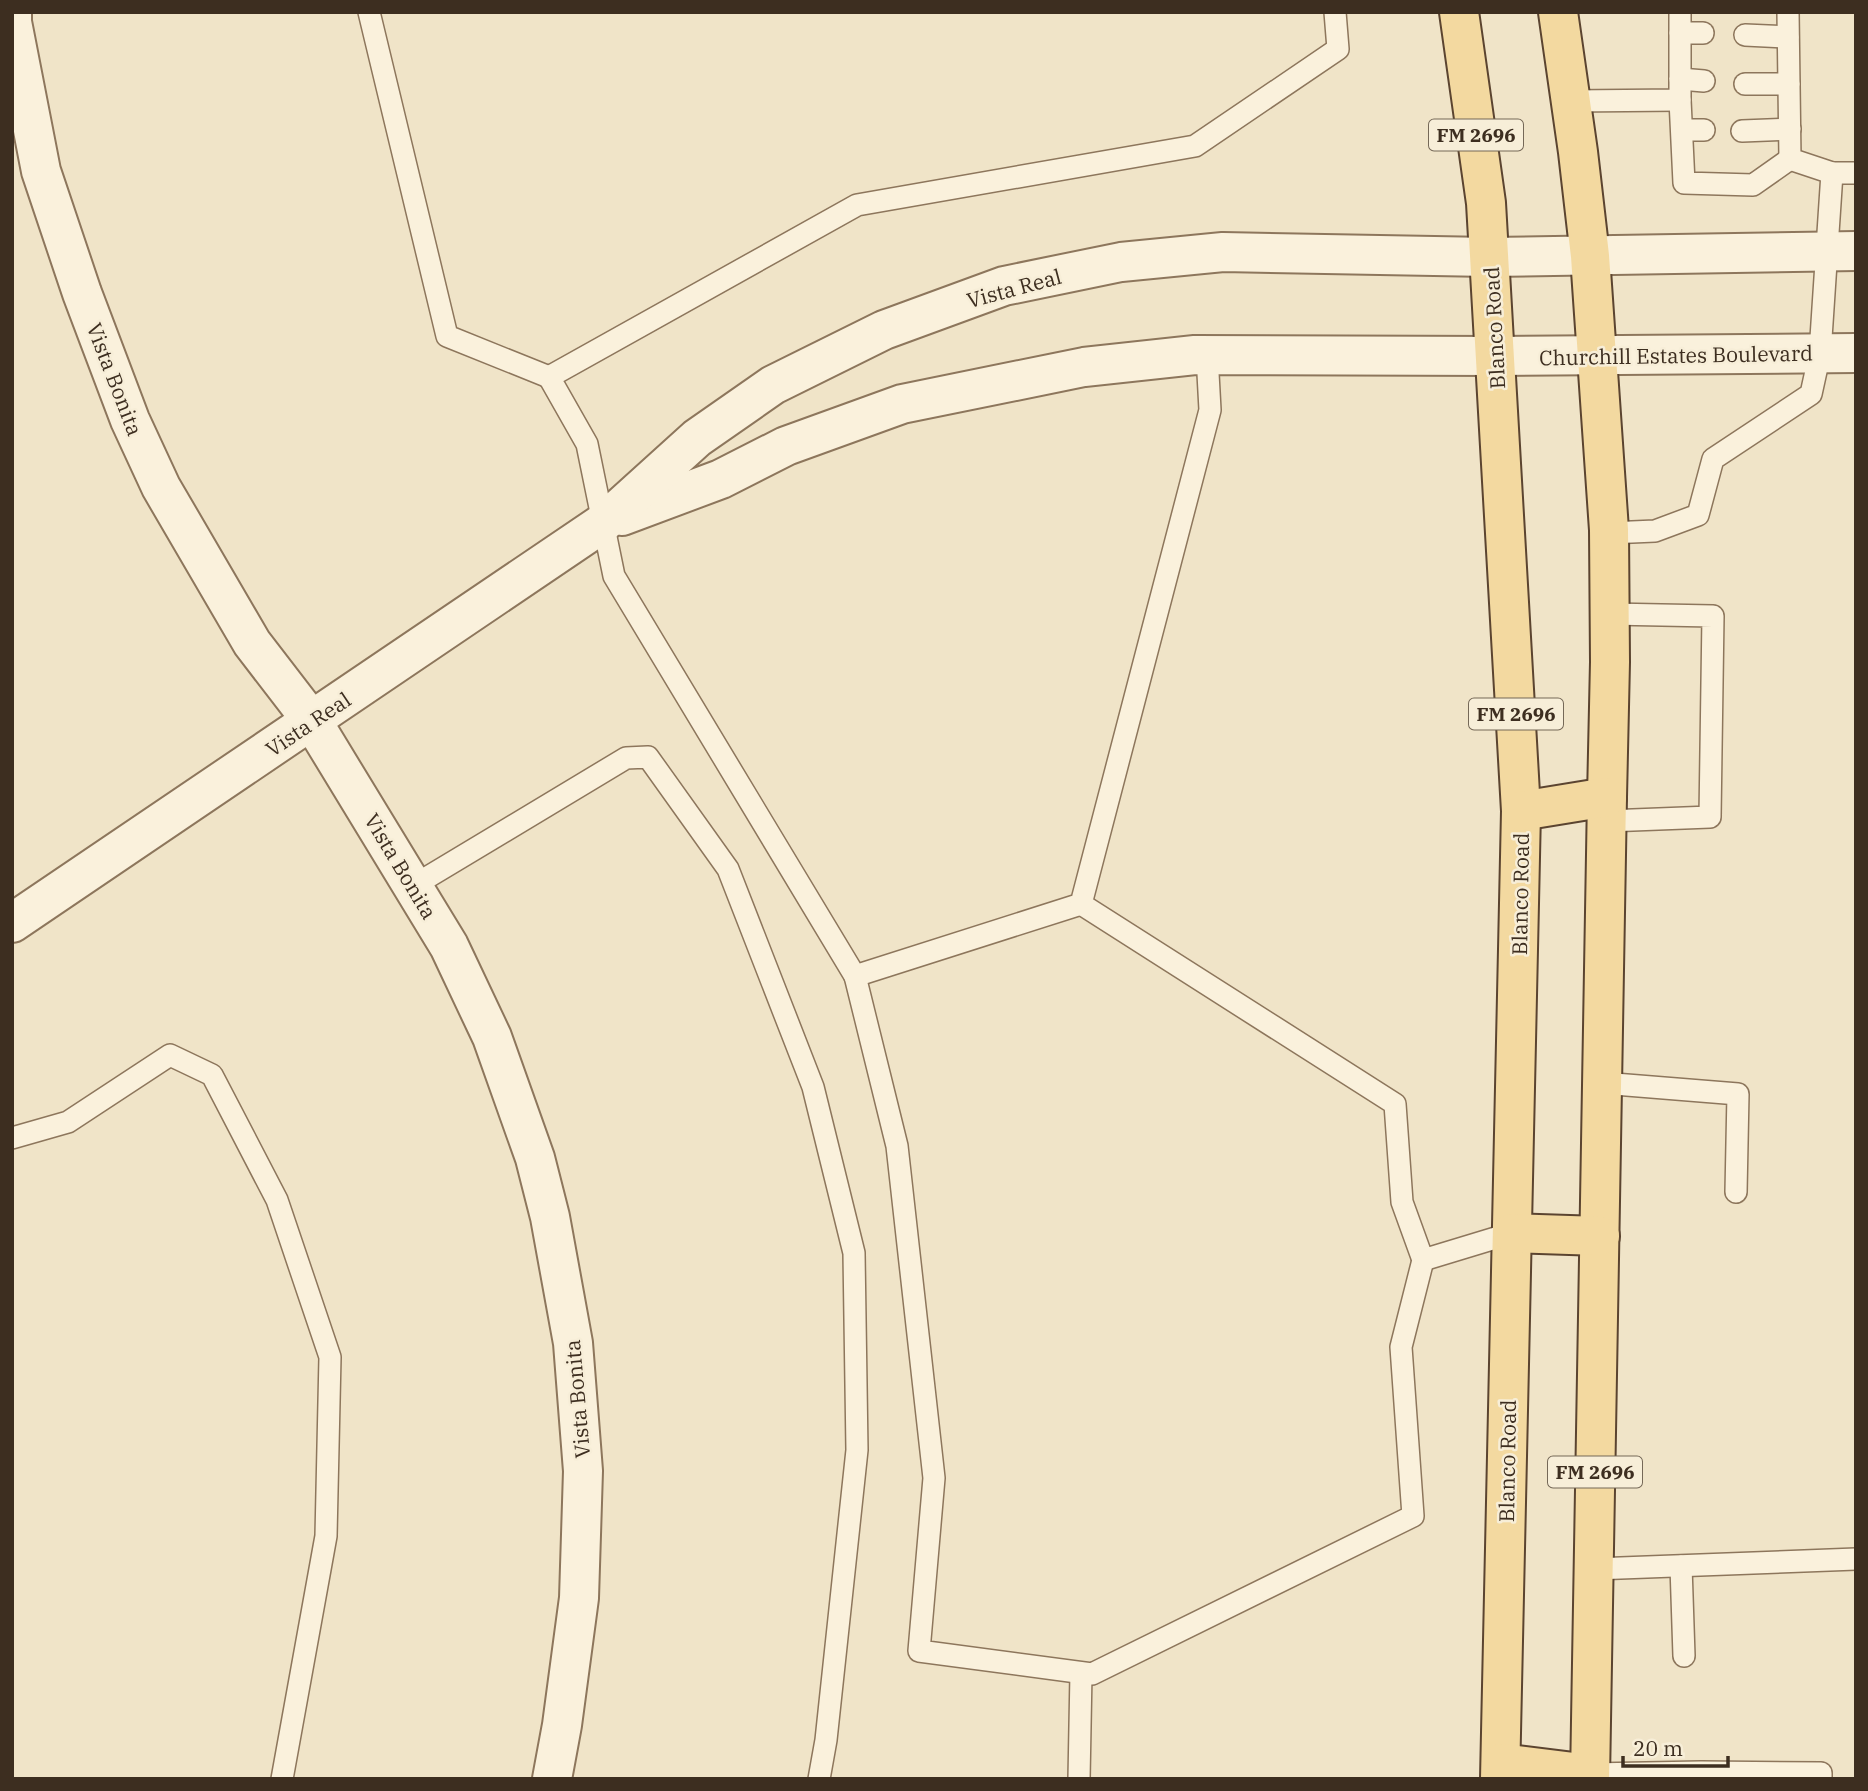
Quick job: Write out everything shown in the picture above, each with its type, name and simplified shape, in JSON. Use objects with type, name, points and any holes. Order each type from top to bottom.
[{"type":"main road","name":"Blanco Road","points":[[1459,12],[1486,202],[1521,811],[1500,1771]]},
{"type":"main road","name":"FM 2696","points":[[1558,12],[1590,256],[1609,533],[1610,674],[1590,1776]]},
{"type":"main road","points":[[1521,811],[1606,809]]},
{"type":"main road","points":[[1512,1233],[1600,1236]]},
{"type":"main road","points":[[1500,1771],[1590,1776]]},
{"type":"street","name":"Vista Bonita","points":[[12,12],[41,171],[82,293],[130,420],[161,487],[252,643],[312,721],[449,946],[492,1037],[531,1146],[550,1217],[573,1343],[583,1471],[579,1598],[552,1779]]},
{"type":"street","name":"Vista Real","points":[[12,923],[603,523],[697,438],[773,385],[884,330],[1004,286],[1121,262],[1223,251],[1489,257],[1590,256]]},
{"type":"street","points":[[1590,256],[1841,251]]},
{"type":"street","name":"Churchill Estates Boulevard","points":[[1496,356],[1838,353]]},
{"type":"street","name":"Vista Real","points":[[603,523],[721,479],[786,446],[902,404],[1084,367],[1207,355],[1496,356]]},
{"type":"lane","points":[[369,12],[447,336],[549,377],[586,444],[614,576],[855,976],[897,1146],[934,1478],[919,1651],[1092,1674],[1413,1516],[1401,1347],[1423,1260],[1402,1202],[1395,1104],[1081,904]]},
{"type":"lane","points":[[549,377],[856,205],[1195,146],[1338,49],[1335,12]]},
{"type":"lane","points":[[1788,12],[1790,159]]},
{"type":"lane","points":[[1703,33],[1680,23],[1684,183],[1753,185],[1790,159]]},
{"type":"lane","points":[[1745,35],[1788,37]]},
{"type":"lane","points":[[1571,101],[1680,90],[1704,81]]},
{"type":"lane","points":[[1745,84],[1789,84]]},
{"type":"lane","points":[[1742,131],[1790,129]]},
{"type":"lane","points":[[1682,130],[1704,130]]},
{"type":"lane","points":[[1790,159],[1832,173],[1856,173]]},
{"type":"lane","points":[[1609,533],[1655,531],[1698,515],[1713,459],[1811,394],[1838,353],[1841,251],[1832,173]]},
{"type":"lane","points":[[1081,904],[1210,410],[1207,355]]},
{"type":"lane","points":[[1606,809],[1710,817],[1713,617],[1610,614]]},
{"type":"lane","points":[[414,886],[626,758],[648,757],[728,869],[813,1087],[854,1253],[856,1450],[826,1740],[819,1779]]},
{"type":"lane","points":[[855,976],[1081,904]]},
{"type":"lane","points":[[12,1138],[68,1122],[170,1055],[212,1075],[277,1200],[330,1357],[326,1536],[282,1779]]},
{"type":"lane","points":[[1602,1083],[1738,1094],[1736,1192]]},
{"type":"lane","points":[[1423,1260],[1512,1233]]},
{"type":"lane","points":[[1594,1569],[1856,1559]]},
{"type":"lane","points":[[1681,1566],[1684,1656]]},
{"type":"lane","points":[[1079,1779],[1080,1672]]},
{"type":"lane","points":[[1590,1776],[1821,1773],[1821,1779]]}]
